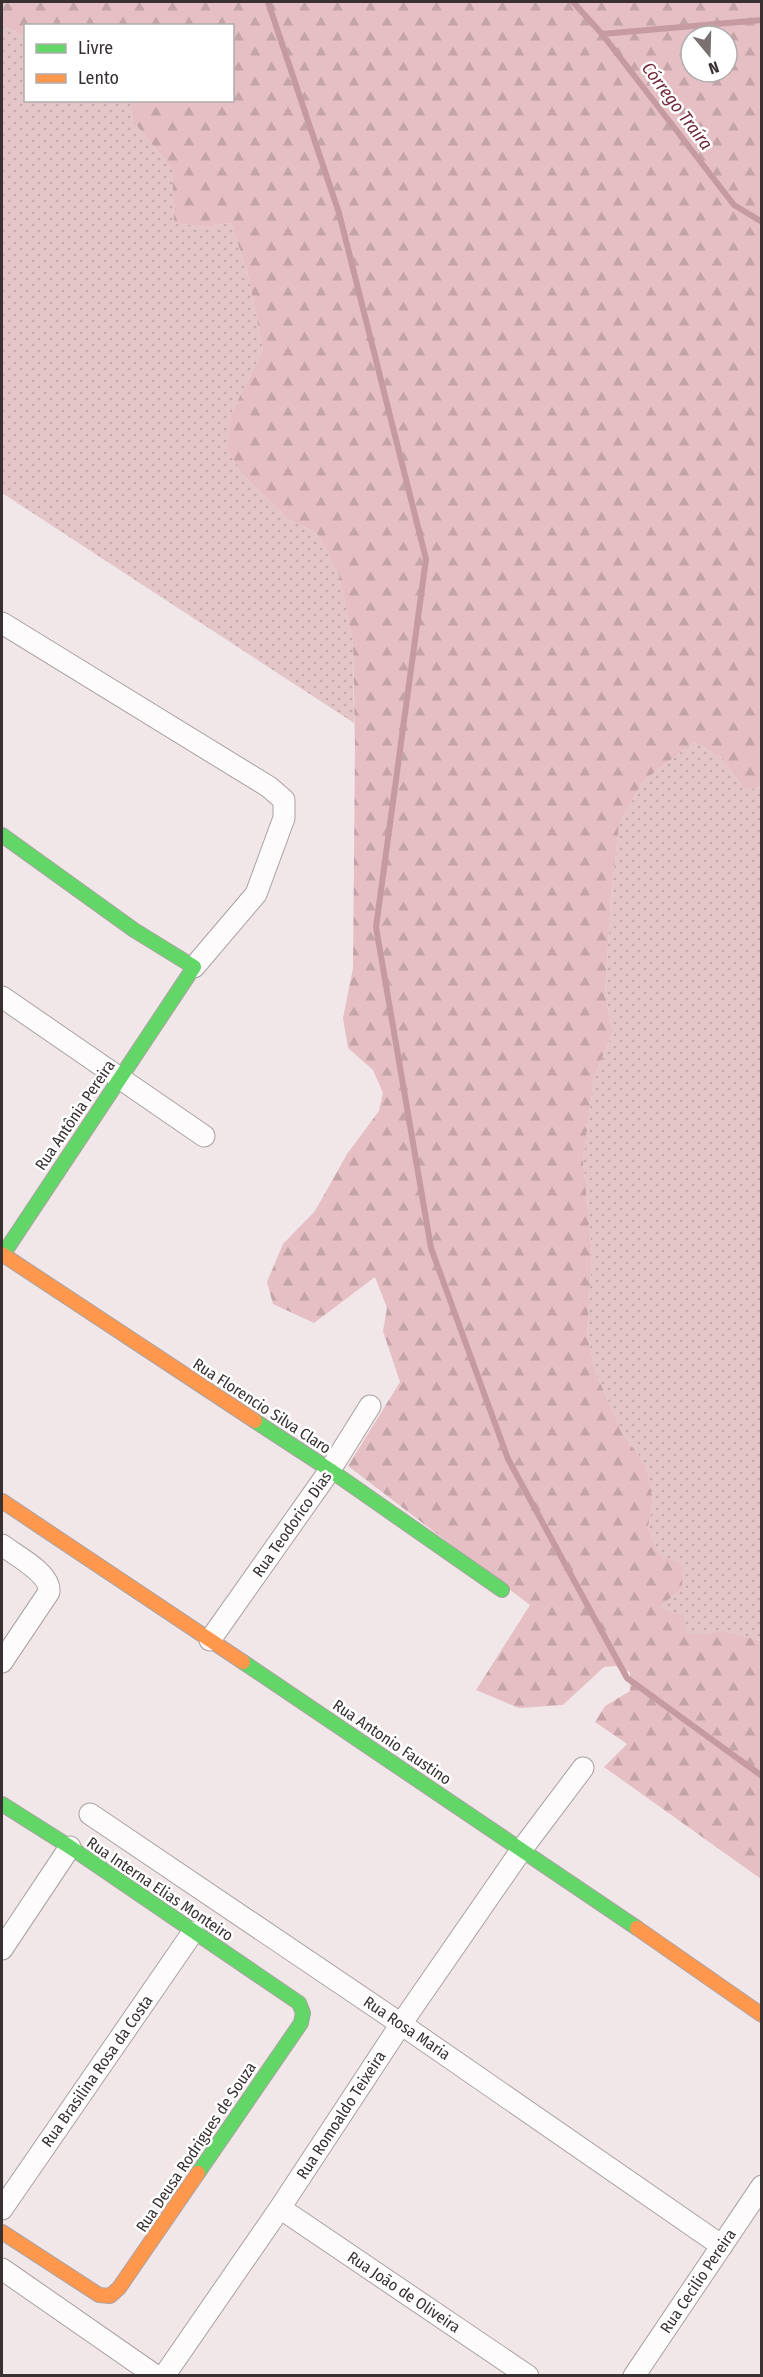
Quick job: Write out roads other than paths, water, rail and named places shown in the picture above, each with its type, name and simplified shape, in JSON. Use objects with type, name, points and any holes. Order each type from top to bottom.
[{"type":"street","points":[[2,623],[269,788],[284,800],[284,818],[256,894],[194,967],[134,930],[2,835]]},
{"type":"street","name":"Rua Antônia Pereira","points":[[2,1255],[194,967]]},
{"type":"street","points":[[2,997],[204,1136]]},
{"type":"street","name":"Rua Florencio Silva Claro","points":[[2,1255],[330,1470],[502,1590]]},
{"type":"street","name":"Rua Teodorico Dias","points":[[210,1640],[330,1470],[370,1406]]},
{"type":"street","name":"Rua Antonio Faustino","points":[[2,1501],[762,2014]]},
{"type":"street","points":[[2,1545],[45,1576],[49,1585],[49,1592],[2,1662]]},
{"type":"street","name":"Rua Romoaldo Teixeira","points":[[164,2376],[280,2208],[401,2024],[582,1768]]},
{"type":"street","name":"Rua Interna Elias Monteiro","points":[[2,1804],[70,1847],[299,2003]]},
{"type":"street","name":"Rua Rosa Maria","points":[[90,1814],[401,2024],[722,2246]]},
{"type":"street","points":[[2,1949],[70,1847]]},
{"type":"street","name":"Rua Brasilina Rosa da Costa","points":[[2,2209],[193,1932]]},
{"type":"street","name":"Rua Deusa Rodrigues de Souza","points":[[2,2232],[99,2295],[110,2296],[119,2288],[301,2023],[303,2013],[299,2003]]},
{"type":"street","name":"Rua Cecilio Pereira","points":[[634,2376],[762,2186]]},
{"type":"street","name":"Rua João de Oliveira","points":[[280,2208],[528,2376]]},
{"type":"street","points":[[2,2269],[156,2376]]},
{"type":"waterway","points":[[268,2],[339,213],[426,559],[376,927],[431,1248],[508,1459],[627,1678],[762,1776]]},
{"type":"waterway","name":"Córrego Traíra","points":[[573,2],[602,34],[734,205],[762,222]]},
{"type":"waterway","points":[[602,34],[762,20]]}]
